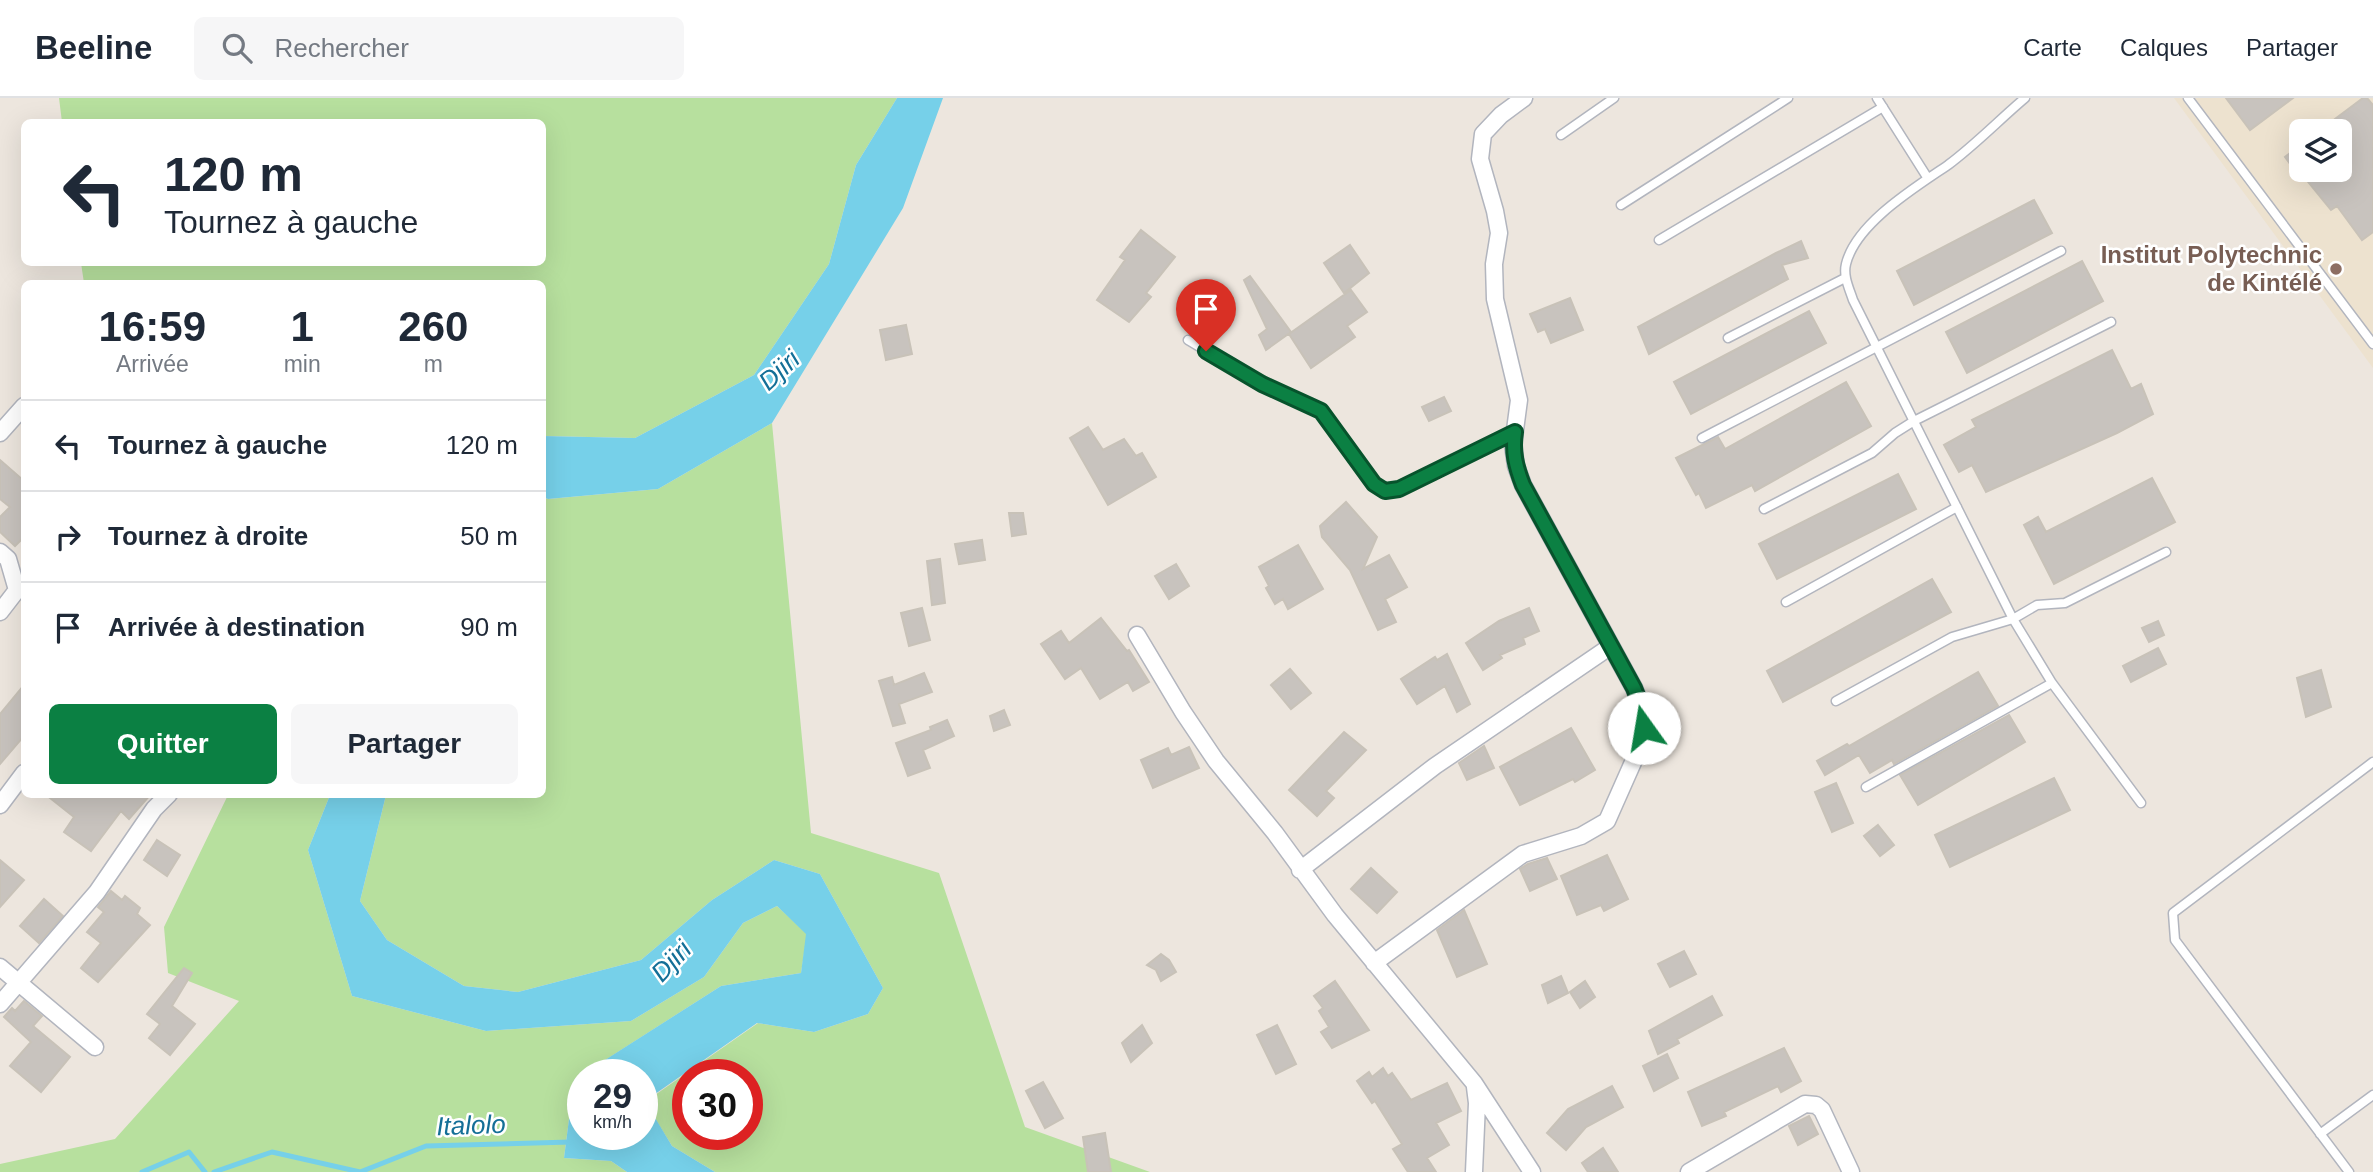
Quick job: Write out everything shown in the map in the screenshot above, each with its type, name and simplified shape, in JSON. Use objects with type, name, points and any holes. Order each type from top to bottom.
[{"type":"street","points":[[1374,963],[1522,854],[1581,836],[1607,821],[1638,751],[1644,728],[1643,711],[1634,688],[1523,485],[1516,466],[1513,445],[1519,400],[1495,299],[1493,264],[1499,233],[1480,159],[1483,134],[1500,116],[1524,98]]},
{"type":"street","points":[[0,433],[21,409]]},
{"type":"street","points":[[0,552],[8,559],[21,587]]},
{"type":"street","points":[[0,612],[21,590]]},
{"type":"street","points":[[1137,635],[1216,761],[1374,963],[1475,1083],[1532,1172]]},
{"type":"street","points":[[1300,870],[1435,766],[1611,646]]},
{"type":"street","points":[[0,805],[21,778]]},
{"type":"street","points":[[0,1004],[97,892],[153,808],[164,798]]},
{"type":"street","points":[[0,967],[96,1047]]},
{"type":"street","points":[[1474,1172],[1477,1103],[1475,1083]]},
{"type":"street","points":[[1690,1172],[1805,1104],[1816,1105],[1822,1110],[1851,1172]]},
{"type":"lane","points":[[1561,135],[1614,98]]},
{"type":"lane","points":[[1620,205],[1788,98]]},
{"type":"lane","points":[[1877,98],[1927,177]]},
{"type":"lane","points":[[2025,98],[1949,164],[1912,187],[1868,228],[1852,249],[1846,264],[1845,278],[1853,300],[2013,619],[2052,683],[2141,803]]},
{"type":"lane","points":[[2188,98],[2373,344]]},
{"type":"lane","points":[[1659,240],[1882,107]]},
{"type":"lane","points":[[1702,438],[2061,251]]},
{"type":"lane","points":[[1728,338],[1845,278]]},
{"type":"lane","points":[[1764,509],[1872,453],[1914,421],[2111,322]]},
{"type":"lane","points":[[1188,340],[1262,384],[1321,411],[1374,484],[1385,491],[1399,489],[1515,432]]},
{"type":"lane","points":[[1786,602],[1957,508]]},
{"type":"lane","points":[[1836,701],[1952,637],[2013,619],[2037,605],[2066,603],[2166,552]]},
{"type":"lane","points":[[1866,787],[2052,683]]},
{"type":"lane","points":[[2349,1172],[2175,940],[2173,913],[2372,765]]},
{"type":"lane","points":[[2320,1134],[2373,1095]]},
{"type":"shaded area","name":"Institut Polytechnic de Kintélé","points":[[2174,98],[2373,98],[2373,368]]},
{"type":"green space","points":[[59,98],[897,98],[856,165],[829,264],[754,375],[635,438],[546,436],[546,280],[84,280],[81,266],[546,266],[546,119],[62,119]]},
{"type":"green space","points":[[772,423],[811,833],[939,873],[1025,1127],[1150,1172],[715,1172],[679,1150],[763,1150],[763,1059],[707,1059],[758,1023],[814,1032],[868,1014],[883,988],[820,874],[774,860],[712,900],[641,960],[518,992],[464,986],[387,940],[360,901],[385,798],[546,798],[546,498],[658,489]]},
{"type":"green space","points":[[227,798],[329,798],[308,850],[352,996],[486,1031],[631,1021],[704,977],[743,923],[777,906],[807,934],[801,973],[721,986],[607,1059],[567,1059],[567,1135],[564,1158],[611,1161],[627,1172],[0,1172],[0,1164],[115,1139],[239,1001],[168,973],[164,927]]},
{"type":"green space","points":[[672,1083],[672,1146],[658,1123],[658,1093]]},
{"type":"water","name":"Djiri","points":[[897,98],[943,98],[903,208],[772,423],[658,489],[546,498],[546,436],[635,438],[754,375],[829,264],[856,165]]},
{"type":"water","name":"Djiri","points":[[329,798],[385,798],[360,901],[387,940],[464,986],[518,992],[641,960],[712,900],[774,860],[820,874],[883,988],[868,1014],[814,1032],[757,1023],[705,1059],[672,1059],[672,1082],[658,1092],[658,1059],[607,1059],[721,986],[801,973],[806,934],[777,906],[743,923],[704,977],[631,1021],[486,1031],[352,996],[308,850]]},
{"type":"water","points":[[658,1123],[672,1150],[679,1150],[715,1172],[627,1172],[611,1161],[564,1158],[567,1135],[567,1150],[658,1150]]},
{"type":"building","points":[[2226,98],[2293,98],[2250,130]]},
{"type":"building","points":[[2363,98],[2367,98],[2373,105],[2373,232],[2362,240],[2337,206],[2331,210],[2308,182],[2352,182],[2352,119],[2335,119]]},
{"type":"building","points":[[2034,200],[2052,233],[1914,305],[1897,271]]},
{"type":"building","points":[[1141,230],[1175,257],[1146,293],[1151,297],[1129,322],[1097,300],[1125,260],[1120,257]]},
{"type":"building","points":[[1801,241],[1808,258],[1782,265],[1788,279],[1649,354],[1638,327]]},
{"type":"building","points":[[1350,245],[1369,273],[1344,293],[1324,263]]},
{"type":"building","points":[[2082,261],[2103,301],[1967,373],[1946,332]]},
{"type":"building","points":[[1250,276],[1291,332],[1266,350],[1259,335],[1267,329],[1244,280]]},
{"type":"building","points":[[1351,290],[1367,312],[1347,326],[1355,337],[1311,368],[1289,334]]},
{"type":"building","points":[[1570,298],[1583,330],[1551,343],[1545,329],[1538,332],[1530,314]]},
{"type":"building","points":[[1809,311],[1826,343],[1691,414],[1674,382]]},
{"type":"building","points":[[906,325],[912,354],[886,360],[880,330]]},
{"type":"building","points":[[2112,350],[2131,389],[2141,384],[2153,414],[1986,492],[1972,465],[1959,472],[1944,445],[1976,427],[1972,420]]},
{"type":"building","points":[[1846,382],[1871,426],[1755,491],[1752,485],[1706,508],[1676,458],[1718,437],[1725,449]]},
{"type":"building","points":[[1444,397],[1451,411],[1429,421],[1422,407]]},
{"type":"building","points":[[1088,427],[1103,450],[1124,439],[1136,456],[1142,453],[1156,477],[1108,505],[1070,438]]},
{"type":"building","points":[[0,460],[21,478],[21,540],[15,546],[0,532],[0,517],[10,507],[0,499]]},
{"type":"building","points":[[1898,474],[1916,509],[1777,579],[1759,544]]},
{"type":"building","points":[[2152,478],[2175,522],[2054,584],[2024,525],[2038,517],[2046,532]]},
{"type":"building","points":[[1346,502],[1377,537],[1363,569],[1389,555],[1407,587],[1385,599],[1396,622],[1378,630],[1350,570],[1322,537],[1320,526]]},
{"type":"building","points":[[1009,513],[1023,513],[1026,534],[1012,536]]},
{"type":"building","points":[[982,540],[985,560],[959,564],[955,544]]},
{"type":"building","points":[[1298,545],[1323,589],[1288,609],[1283,599],[1275,604],[1259,567]]},
{"type":"building","points":[[940,559],[945,603],[932,605],[927,561]]},
{"type":"building","points":[[1176,564],[1189,586],[1169,599],[1155,576]]},
{"type":"building","points":[[1932,579],[1951,612],[1783,702],[1767,671]]},
{"type":"building","points":[[922,608],[930,640],[909,646],[901,613]]},
{"type":"building","points":[[1529,608],[1539,631],[1523,638],[1525,644],[1500,655],[1502,658],[1483,670],[1466,643],[1499,621]]},
{"type":"building","points":[[1101,618],[1127,651],[1129,650],[1149,682],[1133,691],[1128,682],[1100,699],[1081,668],[1065,679],[1041,644],[1061,631],[1069,643]]},
{"type":"building","points":[[2158,621],[2164,635],[2149,642],[2142,628]]},
{"type":"building","points":[[2158,648],[2166,664],[2131,682],[2123,666]]},
{"type":"building","points":[[1447,654],[1470,704],[1457,712],[1445,686],[1417,704],[1401,679],[1435,657],[1437,660]]},
{"type":"building","points":[[1290,669],[1311,693],[1291,709],[1271,685]]},
{"type":"building","points":[[2321,670],[2331,707],[2306,717],[2297,678]]},
{"type":"building","points":[[1978,672],[1998,706],[1894,764],[1892,760],[1870,773],[1859,755],[1825,775],[1817,761],[1847,744],[1849,746]]},
{"type":"building","points":[[924,673],[932,692],[899,704],[905,723],[893,726],[879,681],[892,677],[894,685]]},
{"type":"building","points":[[21,689],[21,740],[0,764],[0,714]]},
{"type":"building","points":[[1004,710],[1010,725],[994,731],[990,716]]},
{"type":"building","points":[[2009,715],[2025,742],[1918,805],[1900,775]]},
{"type":"building","points":[[947,720],[954,736],[923,750],[930,768],[908,776],[896,743],[931,730],[930,727]]},
{"type":"building","points":[[1571,728],[1595,770],[1575,782],[1573,779],[1520,805],[1500,767]]},
{"type":"building","points":[[1344,732],[1366,750],[1326,791],[1334,798],[1317,816],[1289,790]]},
{"type":"building","points":[[1484,746],[1494,768],[1467,780],[1459,763]]},
{"type":"building","points":[[1189,747],[1199,768],[1153,788],[1141,760],[1168,748],[1171,755]]},
{"type":"building","points":[[2054,778],[2070,810],[1950,867],[1935,835]]},
{"type":"building","points":[[1836,783],[1853,823],[1832,832],[1815,792]]},
{"type":"building","points":[[50,798],[147,798],[129,819],[121,811],[91,851],[64,832],[74,817]]},
{"type":"building","points":[[1878,825],[1894,845],[1880,856],[1864,836]]},
{"type":"building","points":[[157,840],[180,855],[167,876],[144,860]]},
{"type":"building","points":[[1607,855],[1628,899],[1604,911],[1601,905],[1577,915],[1561,876]]},
{"type":"building","points":[[1547,858],[1557,879],[1530,891],[1520,869]]},
{"type":"building","points":[[0,860],[24,880],[0,907]]},
{"type":"building","points":[[1371,868],[1397,892],[1377,913],[1351,889]]},
{"type":"building","points":[[111,891],[122,900],[125,896],[140,908],[137,914],[150,925],[98,982],[81,968],[101,943],[87,932],[104,912],[98,907]]},
{"type":"building","points":[[44,899],[63,916],[39,943],[20,926]]},
{"type":"building","points":[[1464,910],[1487,964],[1457,977],[1437,930]]},
{"type":"building","points":[[1684,951],[1696,974],[1670,987],[1658,964]]},
{"type":"building","points":[[1161,954],[1169,960],[1176,972],[1161,981],[1156,970],[1147,965]]},
{"type":"building","points":[[184,968],[192,973],[172,1006],[195,1024],[170,1055],[149,1038],[160,1024],[147,1014]]},
{"type":"building","points":[[1561,976],[1568,993],[1548,1003],[1542,985]]},
{"type":"building","points":[[1335,981],[1369,1030],[1332,1048],[1321,1032],[1329,1027],[1319,1011],[1323,1008],[1314,996]]},
{"type":"building","points":[[1585,981],[1595,997],[1580,1008],[1570,992]]},
{"type":"building","points":[[1712,996],[1722,1015],[1677,1039],[1679,1043],[1658,1054],[1649,1031]]},
{"type":"building","points":[[24,1001],[42,1016],[33,1026],[70,1057],[41,1092],[10,1066],[31,1042],[4,1017],[12,1008],[15,1011]]},
{"type":"building","points":[[1142,1025],[1152,1043],[1131,1062],[1122,1043]]},
{"type":"building","points":[[1277,1025],[1296,1064],[1276,1074],[1257,1035]]},
{"type":"building","points":[[1784,1048],[1801,1081],[1781,1092],[1778,1086],[1724,1112],[1726,1116],[1702,1126],[1688,1092]]},
{"type":"building","points":[[1667,1054],[1678,1078],[1654,1091],[1643,1066]]},
{"type":"building","points":[[1383,1068],[1388,1076],[1392,1073],[1411,1100],[1447,1083],[1461,1111],[1436,1123],[1449,1145],[1427,1158],[1436,1172],[1408,1172],[1393,1149],[1402,1144],[1375,1101],[1372,1103],[1357,1081],[1369,1072],[1372,1077]]},
{"type":"building","points":[[1043,1082],[1063,1118],[1045,1128],[1026,1091]]},
{"type":"building","points":[[1612,1086],[1623,1107],[1586,1127],[1566,1150],[1547,1133],[1568,1109]]},
{"type":"building","points":[[1809,1116],[1818,1134],[1798,1145],[1789,1126]]},
{"type":"building","points":[[1105,1133],[1111,1172],[1088,1172],[1083,1137]]},
{"type":"building","points":[[1603,1148],[1618,1172],[1588,1172],[1582,1163]]},
{"type":"waterway","name":"Italolo","points":[[214,1172],[272,1152],[360,1172],[426,1146],[567,1142]]},
{"type":"waterway","name":"Italolo","points":[[142,1172],[189,1152],[205,1172]]},
{"type":"place","name":"Institut Polytechnic de Kintélé","points":[[2336,269]]},
{"type":"route","points":[[1206,351],[1262,384],[1321,411],[1374,484],[1385,491],[1399,489],[1515,432],[1513,445],[1516,466],[1523,485],[1634,688],[1643,711],[1644,728]]}]
